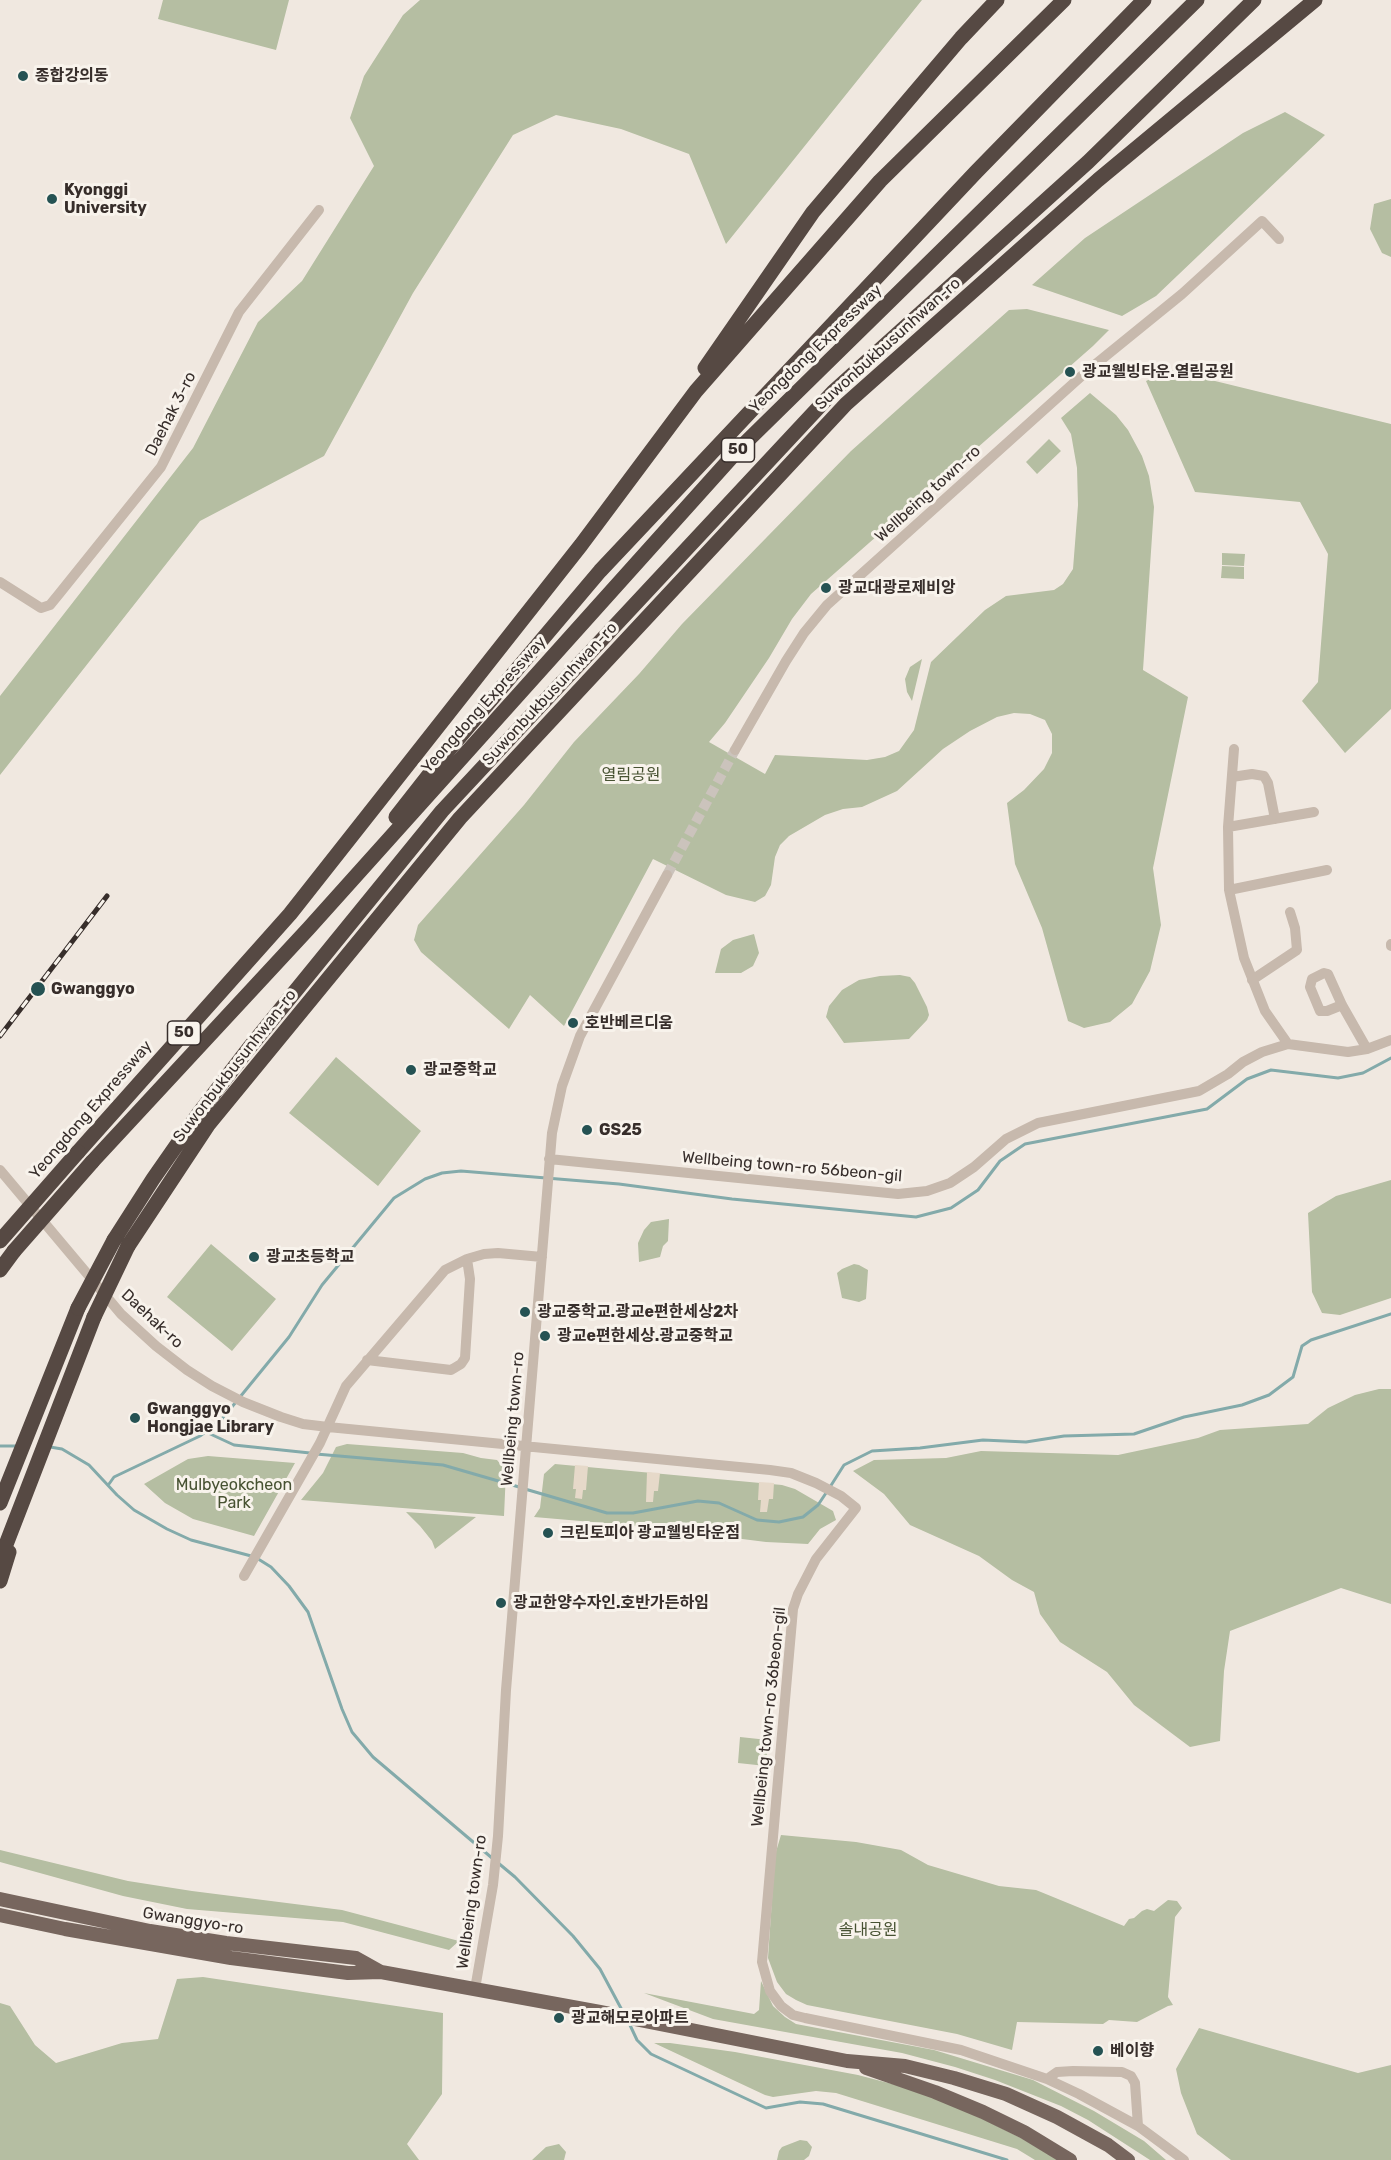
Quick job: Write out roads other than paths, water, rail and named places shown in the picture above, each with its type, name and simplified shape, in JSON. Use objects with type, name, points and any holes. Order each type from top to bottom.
[{"type":"highway","name":"Yeongdong Expressway","points":[[637,470],[813,212],[961,38],[997,0]]},
{"type":"highway","name":"Yeongdong Expressway","points":[[0,1241],[290,914],[581,545],[696,391],[880,181],[1064,0]]},
{"type":"highway","name":"Yeongdong Expressway","points":[[309,928],[447,752],[600,571],[976,172],[1144,0]]},
{"type":"highway","name":"Yeongdong Expressway","points":[[0,1269],[92,1162],[309,928],[739,449],[1197,0]]},
{"type":"highway","name":"Suwonbukbusunhwan-ro","points":[[0,1560],[121,1243],[153,1179],[199,1113],[249,1048],[442,811],[833,392],[1088,162],[1254,0]]},
{"type":"highway","name":"Suwonbukbusunhwan-ro","points":[[0,1501],[78,1308],[121,1243],[208,1125],[460,818],[846,404],[1098,180],[1315,0]]},
{"type":"highway","points":[[0,1581],[30,1484]]},
{"type":"main road","name":"Gwanggyo-ro","points":[[0,1899],[150,1931],[226,1943],[356,1958],[381,1972]]},
{"type":"main road","name":"Gwanggyo-ro","points":[[0,1915],[65,1929],[254,1962],[348,1974],[381,1972],[650,2021],[847,2061]]},
{"type":"main road","points":[[847,2061],[983,2112],[1024,2132],[1070,2160]]},
{"type":"main road","points":[[847,2061],[905,2066],[1006,2094],[1056,2116],[1108,2145],[1128,2160]]},
{"type":"street","name":"Daehak 3-ro","points":[[0,582],[41,608],[50,605],[161,467],[238,312],[320,210]]},
{"type":"street","name":"Wellbeing town-ro","points":[[735,750],[786,661],[804,633],[827,605],[1086,372],[1182,294],[1262,221],[1279,239]]},
{"type":"street","points":[[1234,749],[1228,827],[1229,890],[1244,958],[1252,980],[1265,1011],[1288,1044]]},
{"type":"street","points":[[1232,777],[1258,774],[1264,776],[1268,783],[1275,819]]},
{"type":"street","points":[[1228,827],[1314,812]]},
{"type":"street","points":[[1229,890],[1327,870]]},
{"type":"street","name":"Wellbeing town-ro","points":[[475,1989],[493,1885],[498,1836],[506,1690],[552,1133],[562,1086],[580,1036],[667,875]]},
{"type":"street","points":[[1252,980],[1297,950],[1295,928],[1290,912]]},
{"type":"street","points":[[1342,1005],[1367,1049]]},
{"type":"street","name":"Wellbeing town-ro 56beon-gil","points":[[549,1159],[881,1193],[927,1191],[950,1183],[974,1167],[1006,1139],[1038,1123],[1199,1091],[1243,1062],[1262,1052],[1288,1044],[1348,1052],[1367,1049],[1391,1040]]},
{"type":"street","name":"Daehak-ro","points":[[0,1170],[128,1321],[176,1362],[228,1395],[303,1424],[526,1446]]},
{"type":"street","points":[[244,1576],[320,1443],[346,1386],[446,1270],[467,1259],[484,1254],[542,1257]]},
{"type":"street","points":[[367,1360],[451,1370],[461,1364],[465,1358],[469,1290],[467,1259]]},
{"type":"street","name":"Wellbeing town-ro 36beon-gil","points":[[526,1446],[791,1473],[841,1496],[856,1508],[811,1568],[793,1609],[763,1931],[762,1962],[770,1991],[781,2006],[793,2014],[961,2050],[1047,2079],[1138,2126],[1184,2160]]},
{"type":"street","points":[[1047,2079],[1057,2072],[1073,2071],[1122,2072],[1131,2076],[1135,2083],[1138,2126]]},
{"type":"waterway","points":[[240,1397],[289,1337],[322,1285],[394,1198],[425,1179],[442,1173],[461,1171],[619,1184],[732,1199],[916,1217],[951,1208],[978,1190],[1000,1161],[1025,1144],[1207,1109],[1247,1079],[1271,1070],[1338,1078],[1363,1073],[1391,1058]]},
{"type":"waterway","points":[[830,1487],[844,1465],[872,1451],[983,1440],[1026,1442],[1064,1436],[1134,1434],[1184,1417],[1242,1405],[1269,1395],[1293,1377],[1302,1346],[1311,1340],[1391,1314]]},
{"type":"waterway","points":[[109,1484],[114,1477],[200,1436],[221,1420],[236,1402]]},
{"type":"waterway","points":[[206,1432],[234,1445],[310,1453]]},
{"type":"waterway","points":[[0,1446],[16,1446]]},
{"type":"waterway","points":[[50,1447],[62,1449],[89,1465],[134,1510],[167,1529],[191,1540],[255,1557],[271,1567],[289,1586],[308,1612],[352,1732],[373,1757],[492,1858]]},
{"type":"waterway","points":[[316,1454],[443,1465],[519,1487]]},
{"type":"waterway","points":[[525,1489],[607,1513],[633,1513],[698,1501],[719,1503],[757,1520],[779,1522],[803,1517],[818,1505],[826,1493]]},
{"type":"waterway","points":[[497,1862],[515,1877],[573,1936],[600,1969],[623,2012]]},
{"type":"waterway","points":[[629,2023],[637,2040],[651,2054],[766,2108],[800,2102],[823,2104],[1007,2160]]},
{"type":"tunnel","points":[[667,875],[735,750]]},
{"type":"railway","points":[[0,1036],[107,896]]},
{"type":"place","name":"종합강의동","points":[[23,76]]},
{"type":"place","name":"Kyonggi University","points":[[52,199]]},
{"type":"place","name":"광교웰빙타운.열림공원","points":[[1070,372]]},
{"type":"place","name":"광교대광로제비앙","points":[[826,588]]},
{"type":"place","name":"Gwanggyo","points":[[38,989]]},
{"type":"place","name":"호반베르디움","points":[[573,1023]]},
{"type":"place","name":"광교중학교","points":[[411,1070]]},
{"type":"place","name":"GS25","points":[[587,1130]]},
{"type":"place","name":"광교초등학교","points":[[254,1257]]},
{"type":"place","name":"광교중학교.광교e편한세상2차","points":[[525,1312]]},
{"type":"place","name":"광교e편한세상.광교중학교","points":[[545,1336]]},
{"type":"place","name":"Gwanggyo Hongjae Library","points":[[135,1418]]},
{"type":"place","name":"크린토피아 광교웰빙타운점","points":[[548,1533]]},
{"type":"place","name":"광교한양수자인.호반가든하임","points":[[501,1603]]},
{"type":"place","name":"광교해모로아파트","points":[[559,2018]]},
{"type":"place","name":"베이향","points":[[1098,2051]]},
{"type":"park label","name":"열림공원","points":[[631,775]]},
{"type":"park label","name":"Mulbyeokcheon Park","points":[[234,1494]]},
{"type":"park label","name":"솔내공원","points":[[868,1930]]}]
